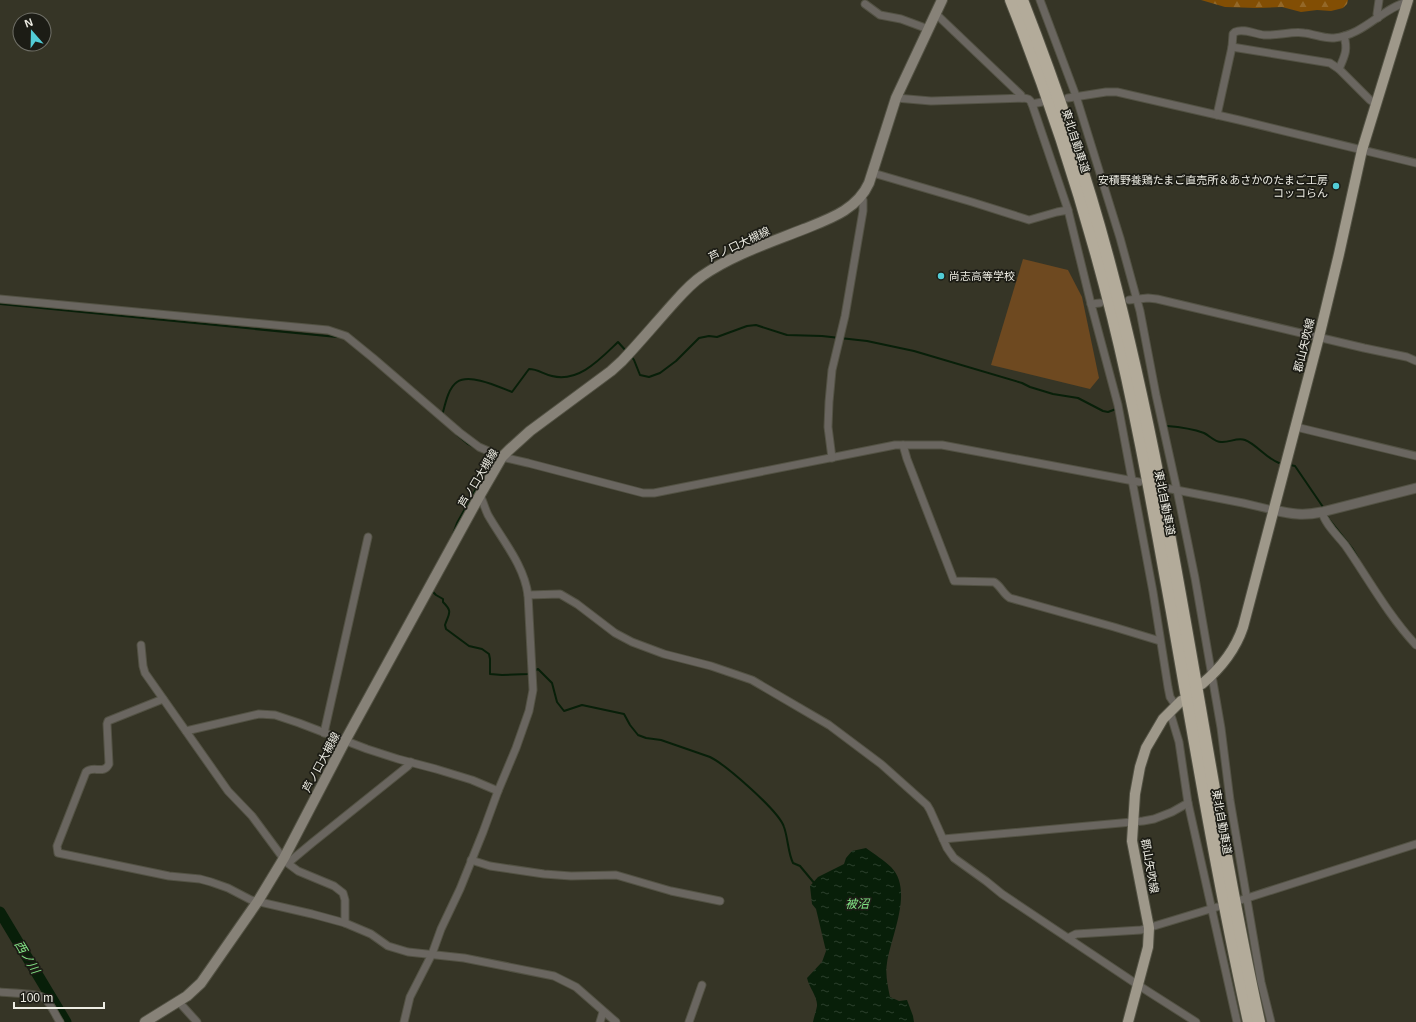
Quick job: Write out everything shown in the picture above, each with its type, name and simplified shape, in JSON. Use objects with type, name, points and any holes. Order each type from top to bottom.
[{"type":"highway","name":"東北自動車道","points":[[1011,0],[1051,106],[1088,226],[1113,318],[1150,492],[1216,862],[1232,946],[1249,1022]]},
{"type":"highway","name":"東北自動車道","points":[[1022,0],[1089,189],[1123,317],[1155,464],[1234,899],[1259,1022]]},
{"type":"main road","name":"芦ノ口大槻線","points":[[145,1022],[178,1001],[202,983],[286,861],[345,741],[480,495],[502,458],[530,431],[611,371],[622,361],[683,293],[700,277],[741,254],[835,216],[852,206],[866,188],[896,98],[942,0]]},
{"type":"main road","name":"郡山矢吹線","points":[[1202,684],[1212,676],[1228,658],[1240,634],[1296,427],[1339,254],[1362,150],[1408,1]]},
{"type":"main road","name":"郡山矢吹線","points":[[1128,1022],[1148,947],[1149,928],[1132,841],[1135,794],[1146,748],[1156,728],[1176,706]]},
{"type":"street","points":[[1040,0],[1076,96],[1120,238],[1162,422],[1177,490],[1221,728],[1244,899],[1271,1022]]},
{"type":"street","points":[[1378,18],[1377,14],[1379,0]]},
{"type":"street","points":[[1217,115],[1232,47],[1233,33],[1238,30],[1269,35],[1304,32],[1333,39],[1361,29],[1408,1]]},
{"type":"street","points":[[865,4],[880,15],[901,19],[928,29]]},
{"type":"street","points":[[936,13],[1022,95],[1022,98]]},
{"type":"street","points":[[1340,69],[1347,49],[1344,36]]},
{"type":"street","points":[[1232,47],[1330,63],[1340,69],[1370,100],[1376,104]]},
{"type":"street","points":[[1068,98],[1118,92],[1416,163]]},
{"type":"street","points":[[896,98],[932,101],[1027,98],[1032,104],[1068,210],[1118,405],[1136,482],[1169,692],[1170,697],[1176,706],[1179,742],[1188,803],[1214,908],[1237,1022]]},
{"type":"street","points":[[1032,104],[1042,102]]},
{"type":"street","points":[[872,173],[1028,220],[1068,210]]},
{"type":"street","points":[[832,458],[828,427],[831,384],[835,357],[849,295],[862,218],[864,201],[861,196]]},
{"type":"street","points":[[0,299],[336,332],[346,336],[474,444],[502,458],[528,463],[638,492],[654,493],[895,445],[942,445],[1136,482]]},
{"type":"street","points":[[1133,299],[1157,299],[1407,357],[1416,361]]},
{"type":"street","points":[[1091,304],[1100,303]]},
{"type":"street","points":[[1296,427],[1416,456]]},
{"type":"street","points":[[903,445],[912,474],[954,581],[994,582],[1006,596],[1010,598],[1160,641]]},
{"type":"street","points":[[1166,488],[1243,502],[1296,515],[1322,512],[1416,488]]},
{"type":"street","points":[[404,1022],[410,997],[432,954],[441,929],[455,902],[519,741],[529,711],[533,690],[528,595],[525,580],[520,568],[487,513],[480,495]]},
{"type":"street","points":[[1322,512],[1325,520],[1344,544],[1373,589],[1416,645]]},
{"type":"street","points":[[324,733],[368,537]]},
{"type":"street","points":[[528,595],[560,594],[577,604],[615,633],[632,642],[664,654],[721,669],[752,680],[829,725],[881,764],[919,797],[930,810],[947,848],[954,858],[1002,894],[1196,1022]]},
{"type":"street","points":[[141,645],[145,673],[228,791],[234,799],[252,816],[286,861],[298,871],[334,886],[340,891],[345,900],[345,923]]},
{"type":"street","points":[[163,698],[108,722],[109,764],[106,769],[90,769],[86,772],[57,846],[58,853],[169,876],[200,879],[211,882],[228,888],[251,900],[345,923],[370,934],[388,946],[408,952],[478,960],[554,976],[576,987],[616,1022]]},
{"type":"street","points":[[186,731],[259,714],[283,717],[345,741],[398,759],[472,780],[498,791]]},
{"type":"street","points":[[286,861],[408,766],[411,762]]},
{"type":"street","points":[[943,839],[1154,819],[1172,812],[1188,803]]},
{"type":"street","points":[[1244,899],[1416,844]]},
{"type":"street","points":[[471,860],[480,864],[499,868],[544,874],[571,876],[616,875],[671,892],[720,901]]},
{"type":"street","points":[[1068,938],[1076,934],[1141,930],[1214,908]]},
{"type":"street","points":[[689,1022],[702,985]]},
{"type":"street","points":[[0,992],[43,997],[60,1022]]},
{"type":"street","points":[[178,1001],[197,1022]]},
{"type":"street","points":[[600,1022],[603,1012]]},
{"type":"green space","points":[[1201,0],[1348,0],[1347,4],[1343,8],[1331,11],[1317,10],[1301,12],[1282,7],[1225,7]]},
{"type":"shaded area","points":[[1023,259],[1068,270],[1082,297],[1099,378],[1090,389],[991,365]]},
{"type":"water","name":"被沼","points":[[866,848],[888,864],[898,877],[901,888],[901,900],[886,972],[890,997],[899,1001],[907,1000],[914,1022],[813,1022],[817,1003],[807,978],[822,962],[826,951],[816,909],[812,904],[810,886],[818,877],[844,864],[846,858],[852,851]]},
{"type":"waterway","points":[[0,304],[337,337]]},
{"type":"waterway","points":[[631,356],[640,375],[649,377],[660,373],[676,361],[699,338],[709,336],[717,337],[747,326],[756,325],[787,335],[822,336],[867,341],[914,351],[1022,383],[1053,394],[1078,398],[1103,411],[1108,412],[1116,409]]},
{"type":"waterway","points":[[442,416],[447,397],[451,388],[457,382],[469,379],[477,380],[512,392],[529,369],[552,376],[571,376],[589,368],[618,342],[627,352]]},
{"type":"waterway","points":[[1167,426],[1186,428],[1204,433],[1219,442],[1242,439],[1249,442],[1274,461],[1279,463]]},
{"type":"waterway","points":[[456,434],[477,449]]},
{"type":"waterway","points":[[453,534],[457,523],[491,464],[489,456],[482,452]]},
{"type":"waterway","points":[[1290,465],[1295,466],[1323,507]]},
{"type":"waterway","points":[[1327,515],[1358,558]]},
{"type":"waterway","points":[[431,590],[443,599],[443,602],[448,608],[449,615],[445,625],[446,629],[469,646],[482,649],[489,654],[490,674],[502,675],[530,673]]},
{"type":"waterway","points":[[534,671],[538,669],[552,683],[557,702],[564,711],[582,705],[624,714],[638,735],[646,738],[661,740],[710,757],[728,769],[773,810],[784,827],[793,863],[800,866],[815,884]]},
{"type":"waterway","name":"西ノ川","points":[[0,912],[66,1022]]},
{"type":"place","name":"安積野養鶏たまご直売所＆あさかのたまご工房 コッコらん","points":[[1336,186]]},
{"type":"place","name":"尚志高等学校","points":[[941,276]]}]
